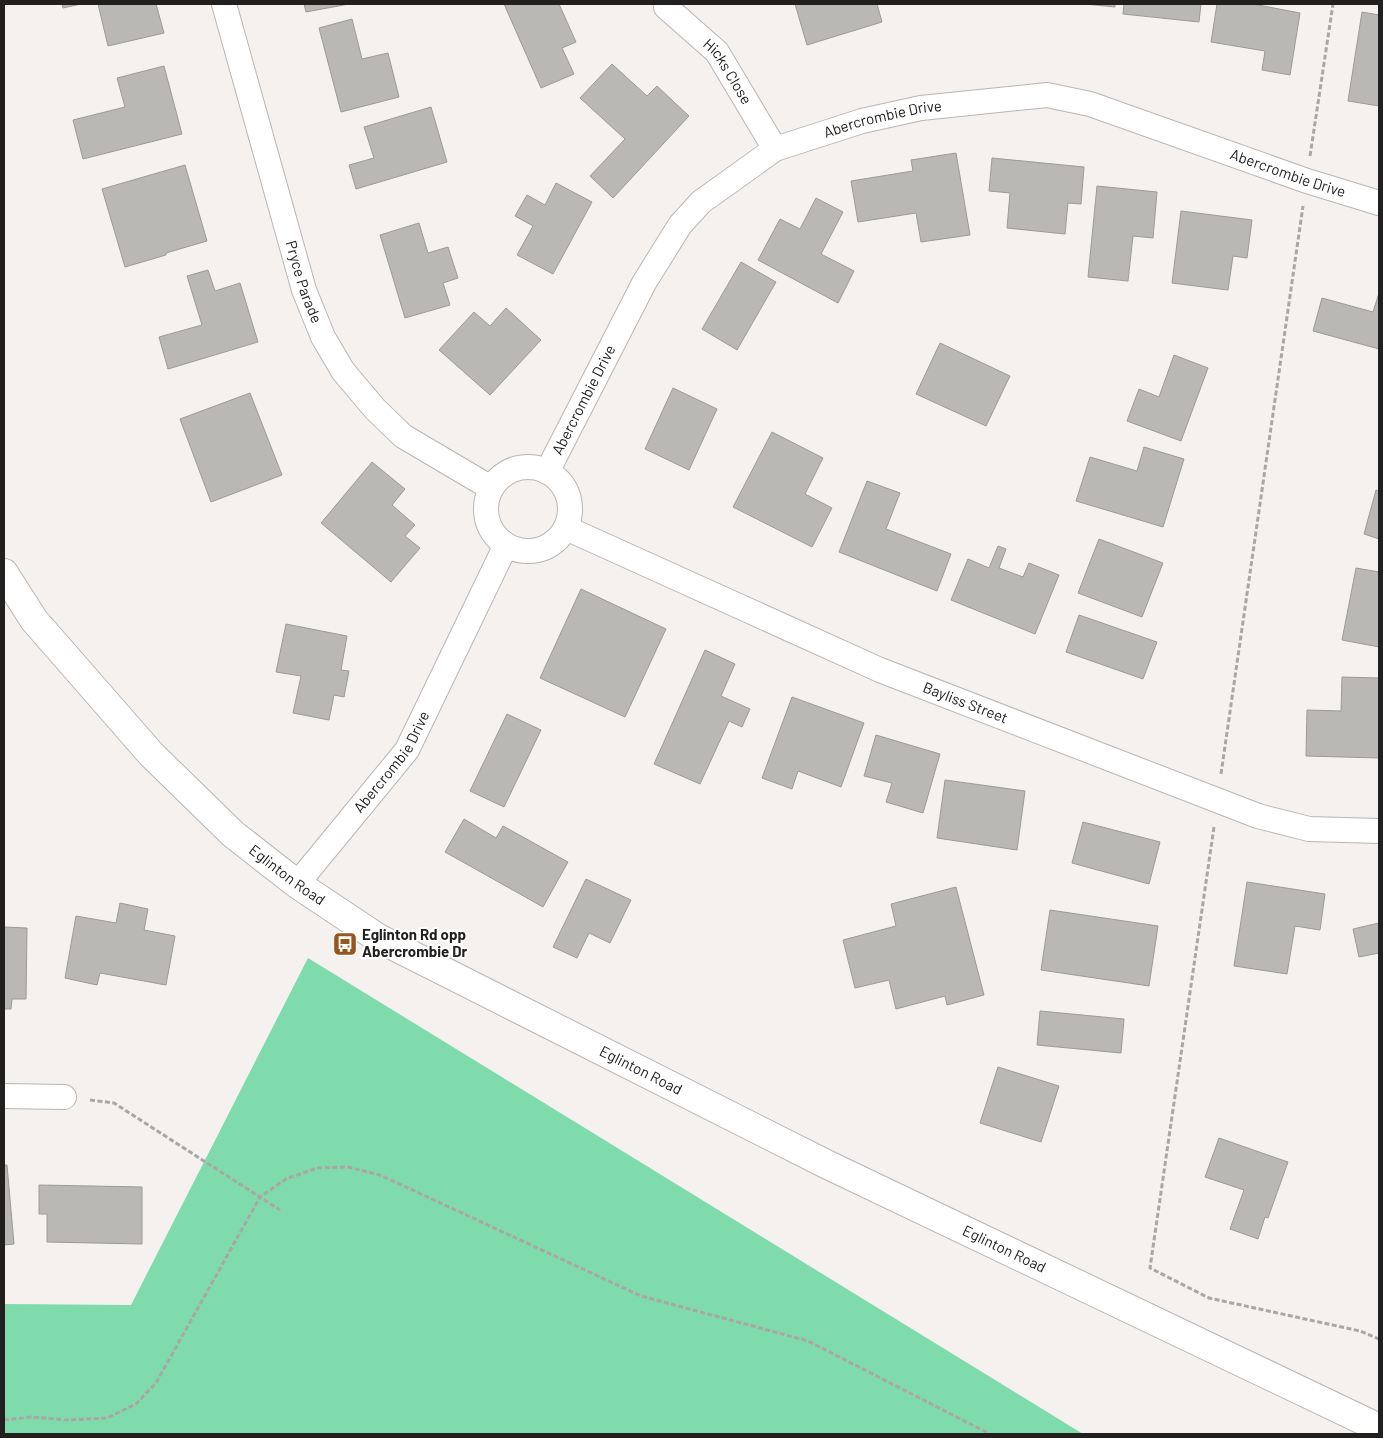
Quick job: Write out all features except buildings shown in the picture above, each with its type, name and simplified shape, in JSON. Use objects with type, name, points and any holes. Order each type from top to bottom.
[{"type":"main road","name":"Eglinton Road","points":[[4,573],[34,620],[151,754],[233,834],[297,884],[378,938],[817,1159],[1379,1428]]},
{"type":"street","name":"Pryce Parade","points":[[224,4],[304,290],[323,337],[343,371],[375,409],[403,436],[491,488]]},
{"type":"street","name":"Hicks Close","points":[[666,7],[717,52],[775,149]]},
{"type":"street","name":"Abercrombie Drive","points":[[547,472],[644,282],[680,225],[701,202],[775,149],[862,121],[921,108],[1046,95],[1090,104],[1307,181],[1379,203]]},
{"type":"street","points":[[526,467],[537,468],[547,472],[556,478],[568,496],[570,507],[566,528],[557,539],[546,547],[519,550],[506,545],[496,536],[486,513],[487,500],[491,488],[506,473],[516,469],[526,467]]},
{"type":"street","name":"Bayliss Street","points":[[566,528],[880,670],[1258,816],[1309,829],[1379,831]]},
{"type":"street","name":"Abercrombie Drive","points":[[297,884],[408,750],[506,545]]},
{"type":"street","points":[[4,1096],[64,1097]]},
{"type":"path","points":[[1333,4],[1150,1268],[1210,1298],[1360,1331],[1379,1339]]},
{"type":"path","points":[[64,1097],[114,1103],[280,1210]]},
{"type":"path","points":[[4,1420],[32,1417],[67,1420],[107,1418],[136,1404],[156,1383],[260,1197],[286,1179],[317,1168],[348,1167],[380,1175],[641,1296],[808,1341],[990,1434]]},
{"type":"green space","points":[[308,958],[1083,1434],[4,1434],[4,1304],[131,1305]]},
{"type":"place","name":"Eglinton Rd opp Abercrombie Dr","points":[[345,944]]}]
